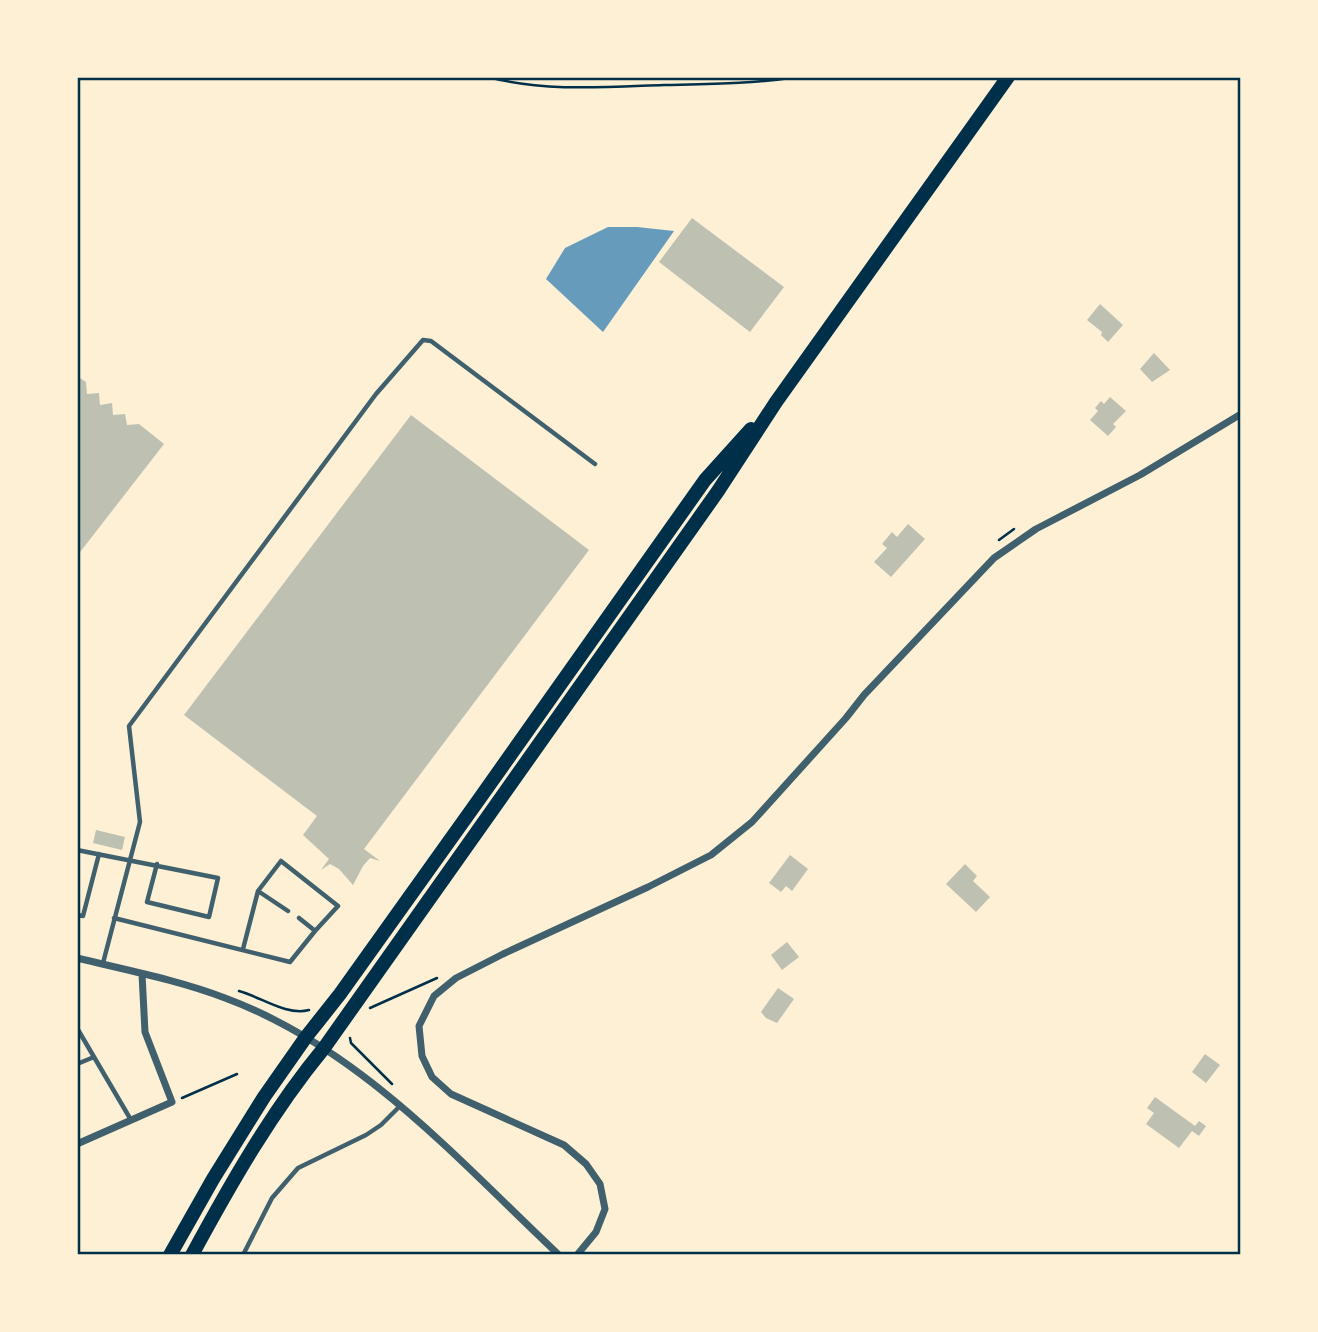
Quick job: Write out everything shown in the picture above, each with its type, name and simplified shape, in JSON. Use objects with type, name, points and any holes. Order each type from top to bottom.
[{"type":"main road","points":[[192,1255],[295,1083],[324,1048],[719,491],[776,402],[1008,77]]},
{"type":"main road","points":[[170,1255],[212,1179],[306,1037],[340,994],[705,480],[776,402]]},
{"type":"street","points":[[577,1255],[596,1232],[605,1209],[600,1184],[586,1164],[564,1145],[451,1094],[432,1077],[422,1056],[419,1026],[435,996],[456,978],[711,855],[752,822],[864,695],[994,558],[1036,529],[1140,475],[1241,414]]},
{"type":"street","points":[[77,958],[226,998],[306,1037],[347,1062],[401,1105],[559,1255]]},
{"type":"street","points":[[77,1144],[172,1102],[145,1032],[142,974]]},
{"type":"lane","points":[[103,964],[140,822],[130,726],[376,394],[423,340],[431,341],[595,464]]},
{"type":"lane","points":[[77,850],[157,864],[218,878],[209,917],[148,902],[157,864]]},
{"type":"lane","points":[[77,915],[83,916],[99,854]]},
{"type":"lane","points":[[114,918],[290,962],[314,930],[338,906],[281,861],[258,891],[243,949]]},
{"type":"lane","points":[[258,891],[288,911]]},
{"type":"lane","points":[[299,918],[314,930]]},
{"type":"lane","points":[[77,1028],[131,1121]]},
{"type":"lane","points":[[77,1064],[94,1057]]},
{"type":"lane","points":[[243,1255],[272,1198],[298,1168],[366,1135],[381,1125],[401,1105]]},
{"type":"path","points":[[488,77],[513,84],[601,87],[732,83],[797,77]]},
{"type":"path","points":[[172,1102],[237,1074]]},
{"type":"water","points":[[608,227],[674,231],[603,332],[546,279],[565,248]]},
{"type":"building","points":[[692,218],[784,287],[750,332],[659,262]]},
{"type":"building","points":[[1100,304],[1123,325],[1108,342],[1101,335],[1102,332],[1087,320]]},
{"type":"building","points":[[1154,353],[1170,370],[1152,382],[1140,369]]},
{"type":"building","points":[[77,376],[86,382],[87,394],[99,393],[100,405],[112,403],[113,415],[125,414],[127,425],[139,424],[164,444],[77,556]]},
{"type":"building","points":[[1110,397],[1126,411],[1113,424],[1116,427],[1108,436],[1090,420],[1098,411],[1095,408],[1101,401],[1104,404]]},
{"type":"building","points":[[411,415],[589,550],[364,849],[380,861],[370,858],[353,885],[339,869],[330,864],[321,870],[329,859],[303,835],[317,816],[184,715]]},
{"type":"building","points":[[908,524],[925,539],[891,577],[874,562],[887,548],[882,544],[892,532],[897,537]]},
{"type":"building","points":[[96,830],[125,837],[122,850],[93,843]]},
{"type":"building","points":[[790,855],[808,869],[792,891],[786,886],[781,892],[769,883]]},
{"type":"building","points":[[965,864],[977,876],[973,881],[990,897],[976,912],[946,884]]},
{"type":"building","points":[[787,942],[799,957],[782,970],[771,955]]},
{"type":"building","points":[[778,988],[794,999],[777,1023],[766,1018],[761,1012]]},
{"type":"building","points":[[1205,1054],[1220,1065],[1206,1083],[1192,1072]]},
{"type":"building","points":[[1155,1097],[1195,1126],[1199,1121],[1206,1126],[1199,1136],[1192,1131],[1179,1148],[1146,1124],[1154,1113],[1147,1108]]}]
